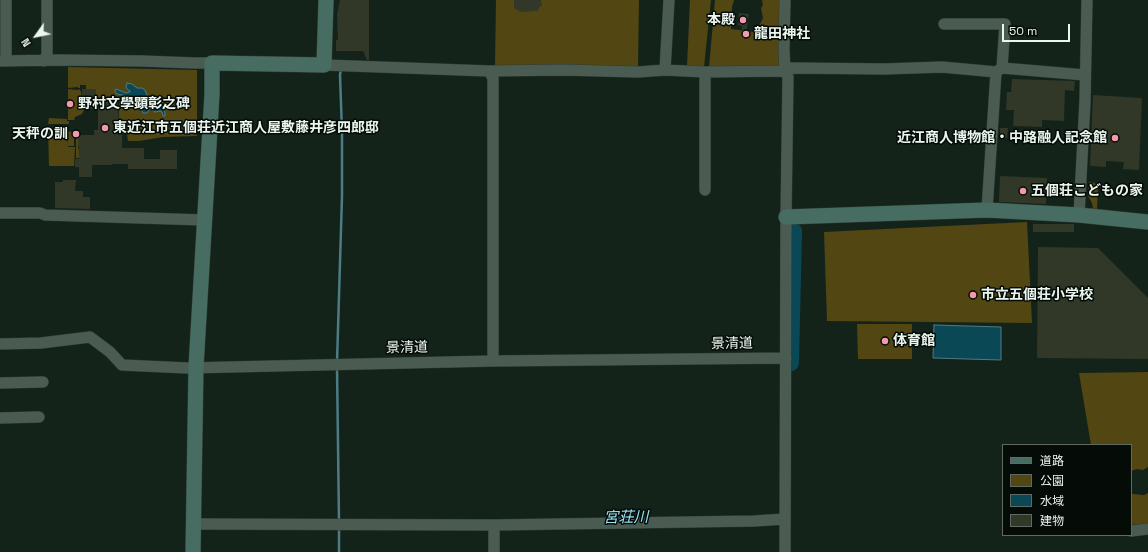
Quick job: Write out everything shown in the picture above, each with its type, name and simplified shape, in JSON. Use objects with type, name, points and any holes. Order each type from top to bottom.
[{"type":"street","points":[[6,0],[3,61],[142,61],[324,65],[489,71],[562,70],[638,72],[665,70],[705,72],[785,71],[791,68],[885,69],[942,67],[1085,75]]},
{"type":"street","points":[[44,61],[47,54],[47,0]]},
{"type":"street","points":[[324,65],[326,0]]},
{"type":"street","points":[[665,70],[669,0]]},
{"type":"street","points":[[785,0],[784,49],[785,71],[788,77],[784,518],[785,552]]},
{"type":"street","points":[[1079,215],[1087,0]]},
{"type":"street","points":[[944,24],[1005,24],[999,70],[987,210]]},
{"type":"street","points":[[193,552],[196,367],[212,94],[212,63]]},
{"type":"street","points":[[489,71],[493,78],[494,362]]},
{"type":"street","points":[[705,72],[705,190]]},
{"type":"street","points":[[786,217],[987,210],[1079,215],[1148,222]]},
{"type":"street","points":[[0,213],[40,213],[45,215],[204,220]]},
{"type":"street","name":"景清道","points":[[0,344],[41,343],[90,337],[110,352],[122,365],[187,368],[786,358]]},
{"type":"street","points":[[0,383],[43,382]]},
{"type":"street","points":[[0,418],[40,417]]},
{"type":"street","points":[[193,524],[494,525],[754,521],[784,518]]},
{"type":"street","points":[[494,525],[494,552]]},
{"type":"street","points":[[1132,531],[1148,529]]},
{"type":"green space","points":[[496,0],[639,0],[638,67],[495,65]]},
{"type":"green space","points":[[690,0],[711,0],[704,67],[687,66]]},
{"type":"green space","name":"龍田神社","points":[[715,0],[734,0],[732,7],[731,29],[753,32],[759,26],[763,18],[761,8],[763,5],[762,0],[781,0],[779,66],[709,67]]},
{"type":"green space","points":[[68,67],[197,70],[197,136],[163,137],[139,141],[128,141],[127,134],[114,133],[114,127],[119,127],[119,99],[103,99],[103,101],[96,101],[96,89],[86,89],[86,85],[80,85],[80,88],[68,88]]},
{"type":"green space","points":[[68,89],[80,89],[81,91],[82,108],[84,110],[82,114],[75,117],[74,120],[68,120]]},
{"type":"green space","points":[[49,118],[67,119],[69,124],[48,124]]},
{"type":"green space","points":[[48,128],[68,128],[68,147],[75,147],[74,166],[49,166]]},
{"type":"green space","points":[[68,131],[74,133],[74,146],[68,146]]},
{"type":"green space","points":[[76,136],[89,136],[100,145],[78,145],[78,149],[83,149],[83,158],[76,158]]},
{"type":"green space","points":[[1089,182],[1095,183],[1098,188],[1097,209],[1108,210],[1108,212],[1091,209],[1093,208],[1088,196]]},
{"type":"green space","points":[[1027,222],[1032,323],[827,321],[824,232]]},
{"type":"green space","name":"体育館","points":[[857,324],[912,324],[912,359],[858,359]]},
{"type":"green space","points":[[1148,372],[1148,467],[1143,470],[1137,469],[1132,471],[1132,444],[1091,444],[1079,373]]},
{"type":"green space","points":[[1148,493],[1148,524],[1132,525],[1132,494],[1144,495]]},
{"type":"water","points":[[127,83],[145,90],[150,104],[159,105],[161,102],[167,104],[164,111],[165,116],[163,116],[162,112],[160,111],[155,112],[150,109],[147,113],[143,113],[140,107],[132,105],[127,96],[117,94],[115,92],[116,89],[126,93],[130,92],[126,87]]},
{"type":"water","points":[[934,325],[1001,327],[1001,360],[933,358]]},
{"type":"building","points":[[340,0],[369,0],[369,60],[367,60],[363,51],[336,51],[336,40],[338,40],[337,15]]},
{"type":"building","points":[[514,0],[541,0],[542,6],[539,7],[538,11],[521,12],[514,8]]},
{"type":"building","name":"本殿","points":[[739,13],[749,14],[746,35],[742,35],[742,26],[738,25]]},
{"type":"building","points":[[1012,79],[1075,81],[1074,91],[1065,90],[1064,121],[1042,120],[1042,127],[1013,126],[1014,110],[1006,110],[1007,92],[1011,92]]},
{"type":"building","points":[[82,89],[96,89],[96,100],[118,100],[119,134],[122,134],[122,148],[144,148],[144,159],[160,159],[160,150],[177,150],[177,169],[128,169],[128,164],[92,165],[92,177],[79,177],[79,167],[75,167],[75,159],[79,159],[78,135],[94,135],[94,130],[98,130],[98,109],[82,108]]},
{"type":"building","points":[[1093,95],[1142,98],[1139,170],[1123,169],[1124,162],[1106,161],[1106,167],[1090,166]]},
{"type":"building","points":[[1000,128],[1008,128],[1007,138],[1000,137]]},
{"type":"building","name":"五個荘こどもの家","points":[[1000,176],[1047,178],[1046,204],[999,202]]},
{"type":"building","points":[[63,180],[76,180],[75,191],[83,191],[83,197],[90,197],[90,209],[55,208],[55,182],[63,182]]},
{"type":"building","points":[[1033,224],[1074,224],[1074,232],[1033,232]]},
{"type":"building","points":[[1038,247],[1098,248],[1148,298],[1148,359],[1037,358]]},
{"type":"waterway","points":[[337,362],[342,196],[341,69]]},
{"type":"waterway","name":"宮荘川","points":[[791,363],[794,231]]},
{"type":"waterway","points":[[337,367],[339,522]]},
{"type":"waterway","points":[[339,527],[339,552]]},
{"type":"place","name":"本殿","points":[[743,20]]},
{"type":"place","name":"龍田神社","points":[[746,34]]},
{"type":"place","name":"野村文學顕彰之碑","points":[[70,104]]},
{"type":"place","name":"東近江市五個荘近江商人屋敷藤井彦四郎邸","points":[[105,128]]},
{"type":"place","name":"天秤の訓","points":[[76,134]]},
{"type":"place","name":"近江商人博物館・中路融人記念館","points":[[1115,138]]},
{"type":"place","name":"五個荘こどもの家","points":[[1023,191]]},
{"type":"place","name":"市立五個荘小学校","points":[[973,295]]},
{"type":"place","name":"体育館","points":[[885,341]]}]
